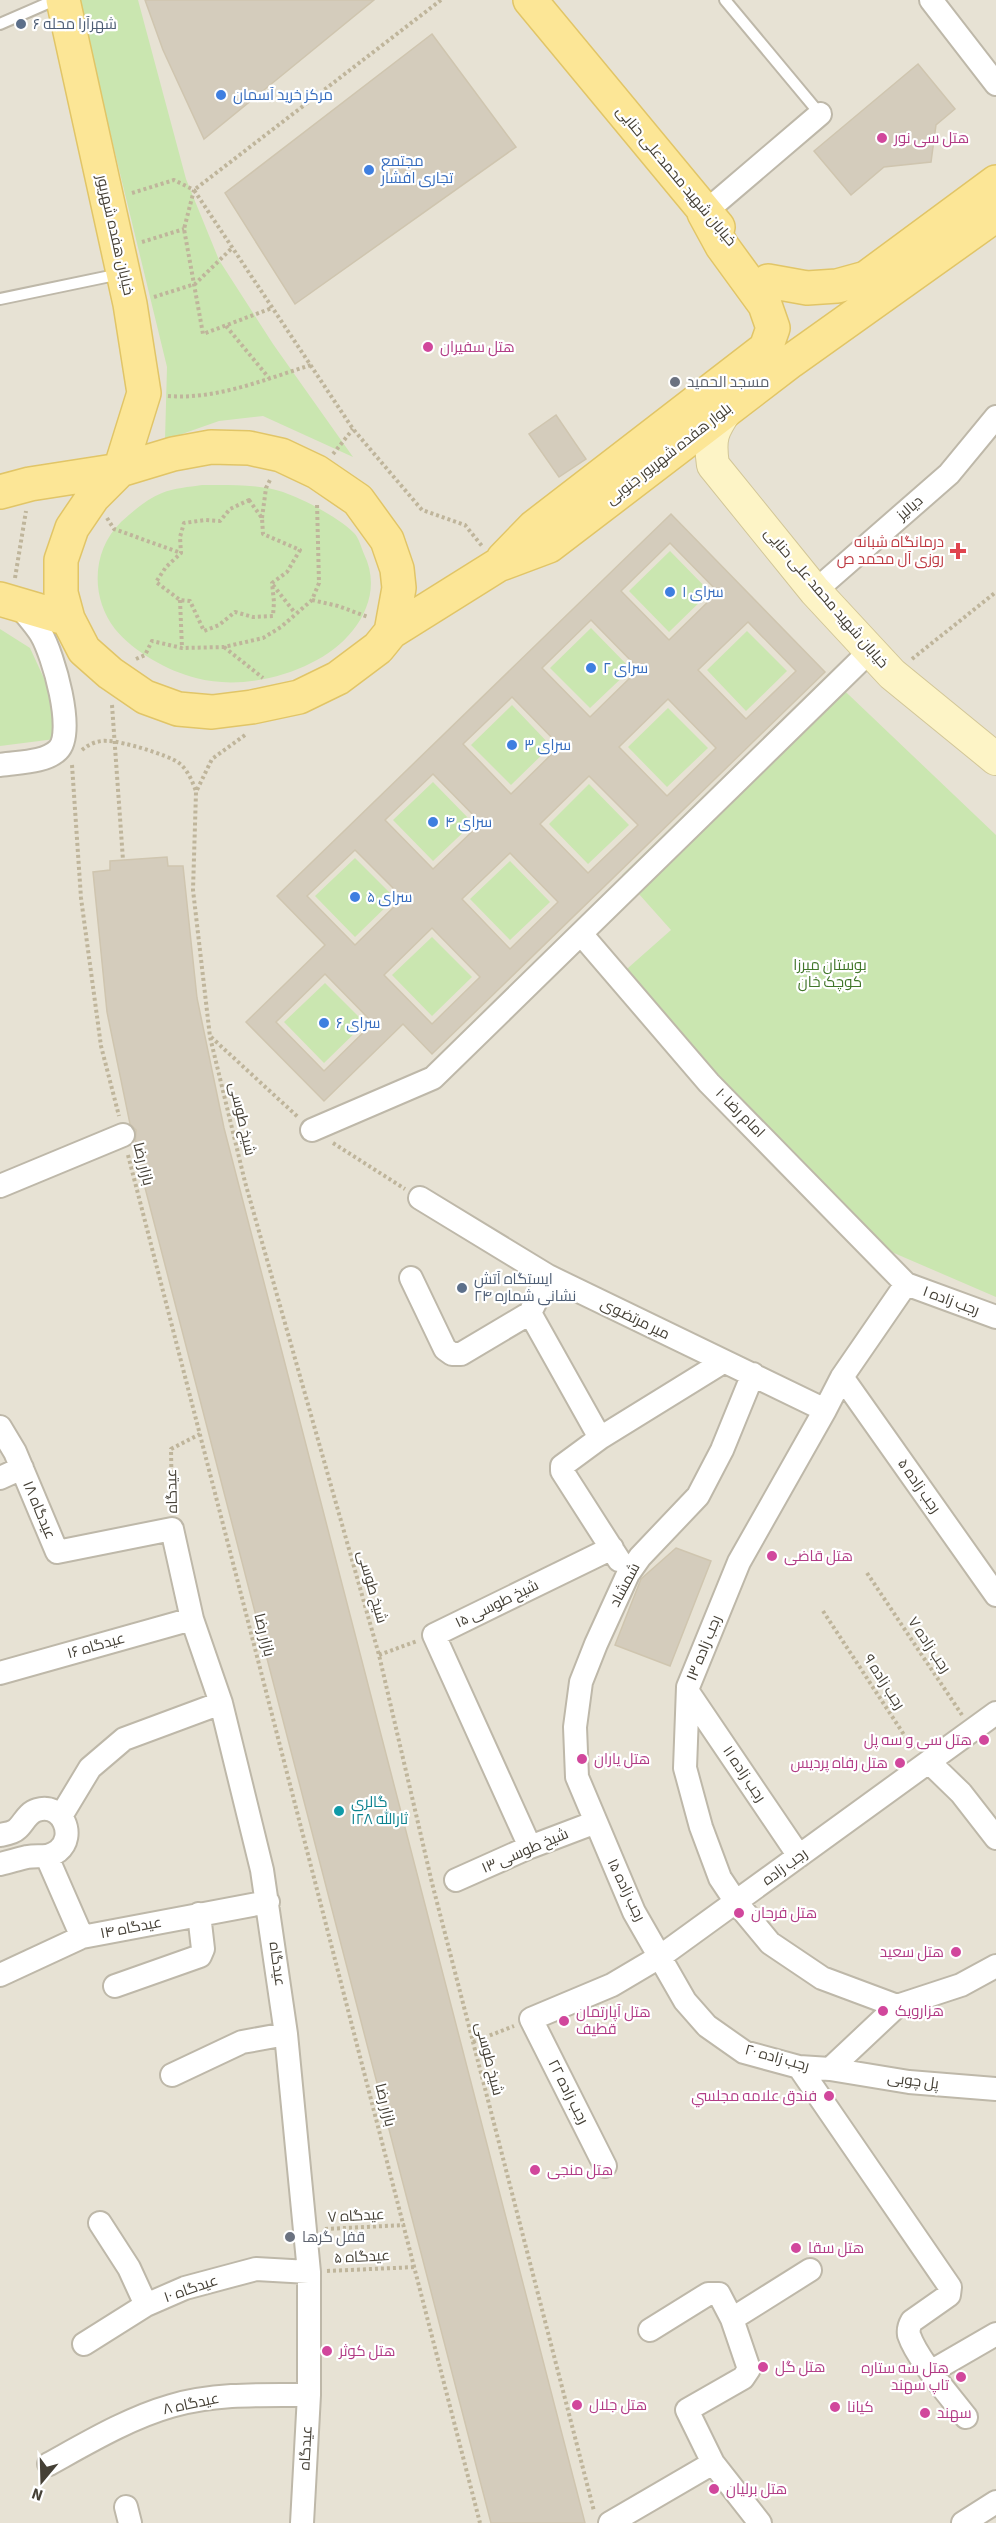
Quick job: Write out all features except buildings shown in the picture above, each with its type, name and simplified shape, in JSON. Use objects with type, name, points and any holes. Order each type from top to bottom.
[{"type":"main road","name":"خیابان هفده شهریور","points":[[63,0],[124,275],[144,393],[120,470]]},
{"type":"main road","name":"خیابان شهید محمدعلی حنایی","points":[[530,0],[704,213],[768,281],[792,317],[797,336],[791,361]]},
{"type":"main road","points":[[768,281],[807,288],[837,286],[866,278],[996,182]]},
{"type":"main road","points":[[498,565],[534,527],[766,348],[774,328],[765,305],[722,246],[704,213]]},
{"type":"main road","name":"بلوار هفده شهریور جنوبی","points":[[390,632],[498,565],[549,546],[791,361],[996,215]]},
{"type":"main road","name":"خیابان شهید محمد علی حنایی","points":[[727,409],[712,431],[710,446],[713,465],[815,591],[892,674],[996,759]]},
{"type":"main road","points":[[15,488],[120,470],[173,454],[211,447],[249,448],[280,455],[317,472],[357,500],[387,540],[397,569],[399,588],[390,632],[378,648],[338,678],[299,697],[252,707],[212,712],[178,709],[145,697],[110,673],[84,650],[68,620],[62,592],[61,560],[72,528],[93,497],[120,470]]},
{"type":"main road","points":[[10,602],[68,620]]},
{"type":"street","points":[[931,0],[996,84]]},
{"type":"street","points":[[704,213],[820,114]]},
{"type":"street","name":"دیالیز","points":[[815,591],[949,474],[996,417]]},
{"type":"street","points":[[0,765],[71,756],[53,662],[41,634],[10,602]]},
{"type":"street","points":[[312,1130],[433,1078],[582,935],[871,650]]},
{"type":"street","name":"امام رضا ۱۰","points":[[582,935],[709,1083],[906,1284]]},
{"type":"street","points":[[0,1186],[123,1135]]},
{"type":"street","name":"میر مرتضوی","points":[[420,1198],[548,1276],[825,1410]]},
{"type":"street","points":[[411,1278],[446,1349],[452,1354],[460,1354],[530,1313],[548,1276]]},
{"type":"street","name":"رجب زاده ۱","points":[[906,1284],[996,1317]]},
{"type":"street","name":"رجب زاده ۱۳","points":[[897,2006],[822,1978],[770,1943],[736,1902],[720,1878],[701,1827],[685,1768],[688,1687],[739,1562],[842,1377],[906,1284]]},
{"type":"street","points":[[530,1313],[600,1438]]},
{"type":"street","points":[[628,1574],[562,1471],[562,1466],[600,1438],[723,1362]]},
{"type":"street","name":"شمشاد","points":[[596,1822],[577,1777],[575,1727],[579,1693],[585,1673],[628,1574],[640,1557],[698,1496],[722,1450],[753,1374]]},
{"type":"street","name":"رجب زاده ۵","points":[[842,1377],[996,1595]]},
{"type":"street","name":"عیدگاه ۱۸","points":[[0,1427],[22,1468],[57,1552],[172,1529]]},
{"type":"street","points":[[0,1478],[22,1468]]},
{"type":"street","name":"عیدگاه","points":[[172,1529],[192,1619],[221,1703],[268,1902],[286,2034],[307,2230],[309,2272],[309,2395],[302,2523]]},
{"type":"street","name":"۱۵ شیخ طوسی","points":[[434,1635],[612,1548]]},
{"type":"street","name":"عیدگاه ۱۶","points":[[0,1673],[192,1619]]},
{"type":"street","points":[[434,1635],[530,1847]]},
{"type":"street","name":"رجب زاده ۱۱","points":[[688,1692],[799,1856]]},
{"type":"street","points":[[61,1816],[90,1768],[124,1739],[221,1703]]},
{"type":"street","name":"رجب زاده","points":[[531,2019],[612,1985],[661,1956],[996,1713]]},
{"type":"street","points":[[927,1763],[961,1793],[996,1838]]},
{"type":"street","points":[[0,1835],[16,1830],[25,1818],[38,1810],[50,1810],[61,1816],[67,1828],[67,1840],[59,1850],[47,1857],[30,1857],[0,1864]]},
{"type":"street","name":"شیخ طوسی ۱۳","points":[[456,1880],[530,1847],[596,1822]]},
{"type":"street","name":"رجب زاده ۱۵","points":[[596,1822],[634,1912],[661,1956]]},
{"type":"street","points":[[47,1857],[82,1937]]},
{"type":"street","name":"عیدگاه ۱۴","points":[[0,1974],[82,1937],[268,1902]]},
{"type":"street","points":[[115,1986],[200,1956],[203,1949],[199,1914]]},
{"type":"street","name":"رجب زاده ۲۰","points":[[661,1956],[685,2001],[707,2026],[744,2052],[799,2067],[830,2069]]},
{"type":"street","points":[[830,2069],[897,2006],[961,1985],[995,1968]]},
{"type":"street","name":"رجب زاده ۲۲","points":[[531,2019],[605,2166]]},
{"type":"street","points":[[172,2074],[242,2042],[286,2034]]},
{"type":"street","points":[[799,2067],[950,2287],[949,2295],[912,2321],[909,2334],[919,2354],[966,2418]]},
{"type":"street","name":"پل چوبی","points":[[830,2069],[909,2082],[996,2089]]},
{"type":"street","points":[[100,2223],[129,2268],[146,2305]]},
{"type":"street","name":"عیدگاه ۱۰","points":[[84,2344],[146,2305],[185,2289],[256,2269],[309,2272]]},
{"type":"street","points":[[732,2319],[810,2270]]},
{"type":"street","points":[[650,2330],[708,2294],[719,2294],[732,2319],[749,2369],[743,2378],[687,2410],[713,2463],[760,2523]]},
{"type":"street","points":[[932,2371],[996,2334]]},
{"type":"street","name":"عیدگاه ۸","points":[[49,2464],[111,2431],[171,2406],[242,2394],[309,2395]]},
{"type":"street","points":[[602,2517],[713,2463]]},
{"type":"street","points":[[963,2523],[996,2502]]},
{"type":"lane","points":[[0,24],[55,0]]},
{"type":"lane","points":[[725,0],[820,114]]},
{"type":"lane","points":[[0,298],[124,275]]},
{"type":"path","points":[[272,308],[203,334],[184,229],[194,190],[441,0]]},
{"type":"path","points":[[107,201],[174,180],[194,190],[354,429],[422,510],[465,525],[498,565]]},
{"type":"path","points":[[124,275],[184,229]]},
{"type":"path","points":[[195,284],[232,248]]},
{"type":"path","points":[[124,275],[195,284]]},
{"type":"path","points":[[226,326],[269,378]]},
{"type":"path","points":[[144,393],[182,397],[231,389],[310,365]]},
{"type":"path","points":[[272,583],[287,572],[300,550],[263,534],[262,518],[267,488],[280,455]]},
{"type":"path","points":[[123,860],[110,673],[145,655],[152,641],[182,648],[224,647],[263,638],[281,627],[312,600],[320,582],[317,472]]},
{"type":"path","points":[[10,602],[15,488]]},
{"type":"path","points":[[93,497],[114,529],[181,553]]},
{"type":"path","points":[[181,553],[180,537],[184,523],[205,519],[220,521],[230,509],[249,500],[262,518]]},
{"type":"path","points":[[181,553],[166,567],[156,582],[180,600],[190,601],[204,631],[219,625],[235,612],[253,617],[273,616],[272,583]]},
{"type":"path","points":[[272,583],[295,613]]},
{"type":"path","points":[[892,674],[996,592]]},
{"type":"path","points":[[180,600],[182,648]]},
{"type":"path","points":[[312,600],[365,615],[390,632]]},
{"type":"path","points":[[224,647],[264,679],[299,697]]},
{"type":"path","name":"شیخ طوسی","points":[[251,731],[213,759],[196,792],[193,890],[210,1037],[245,1182],[379,1655],[432,1883],[473,2042],[602,2517]]},
{"type":"path","points":[[71,756],[89,744],[107,740],[165,756],[180,764],[190,777],[196,792]]},
{"type":"path","name":"بازار رضا","points":[[71,756],[81,898],[101,1046],[480,2523]]},
{"type":"path","name":"عیدگاه","points":[[172,1529],[171,1449],[200,1434]]},
{"type":"path","name":"رجب زاده ۷","points":[[867,1573],[972,1730]]},
{"type":"path","name":"رجب زاده ۹","points":[[823,1611],[927,1763]]},
{"type":"path","points":[[379,1655],[434,1635]]},
{"type":"path","points":[[473,2042],[531,2019]]},
{"type":"path","name":"عیدگاه ۷","points":[[307,2230],[405,2225]]},
{"type":"path","name":"عیدگاه ۵","points":[[309,2272],[415,2267]]},
{"type":"shaded area","points":[[0,0],[996,0],[996,2523],[0,2523]]},
{"type":"green space","points":[[78,0],[138,0],[186,179],[219,260],[273,344],[353,457],[263,416],[219,421],[165,440],[167,367]]},
{"type":"green space","points":[[202,485],[254,486],[283,492],[321,510],[354,533],[370,571],[371,587],[368,603],[361,618],[340,644],[311,663],[270,678],[240,682],[210,681],[185,675],[163,665],[142,653],[115,629],[101,603],[98,588],[100,560],[111,533],[130,514],[156,496],[171,490]]},
{"type":"green space","points":[[670,551],[710,592],[669,632],[629,591]]},
{"type":"green space","points":[[591,628],[631,669],[590,708],[550,668]]},
{"type":"green space","points":[[0,629],[30,648],[48,687],[55,739],[0,746]]},
{"type":"green space","points":[[747,631],[787,671],[746,711],[707,670]]},
{"type":"green space","name":"بوستان میرزا کوچک خان","points":[[828,675],[996,835],[996,1297],[887,1250],[611,983],[671,930],[622,875]]},
{"type":"green space","points":[[512,705],[551,746],[511,785],[471,745]]},
{"type":"green space","points":[[668,708],[708,748],[667,787],[628,747]]},
{"type":"green space","points":[[433,782],[473,823],[433,861],[393,820]]},
{"type":"green space","points":[[589,784],[629,825],[588,864],[549,824]]},
{"type":"green space","points":[[355,858],[395,898],[355,937],[315,896]]},
{"type":"green space","points":[[510,861],[550,902],[510,940],[470,899]]},
{"type":"green space","points":[[432,937],[472,977],[432,1016],[392,975]]},
{"type":"green space","points":[[325,983],[365,1023],[324,1063],[284,1022]]},
{"type":"place","name":"شهرآرا محله ۶","points":[[21,24]]},
{"type":"place","name":"مرکز خرید آسمان","points":[[221,95]]},
{"type":"place","name":"هتل سی نور","points":[[882,138]]},
{"type":"place","name":"مجتمع تجاری افشار","points":[[369,170]]},
{"type":"place","name":"هتل سفیران","points":[[428,347]]},
{"type":"place","name":"مسجد الحمید","points":[[675,382]]},
{"type":"place","name":"درمانگاه شبانه روزی آل محمد ص","points":[[958,551]]},
{"type":"place","name":"سرای ۱","points":[[670,592]]},
{"type":"place","name":"سرای ۲","points":[[591,668]]},
{"type":"place","name":"سرای ۳","points":[[512,745]]},
{"type":"place","name":"سرای ۴","points":[[433,822]]},
{"type":"place","name":"سرای ۵","points":[[355,897]]},
{"type":"place","name":"سرای ۶","points":[[324,1023]]},
{"type":"place","name":"ایستگاه آتش نشانی شماره ۲۴","points":[[462,1288]]},
{"type":"place","name":"هتل قاضی","points":[[772,1556]]},
{"type":"place","name":"هتل سی و سه پل","points":[[984,1740]]},
{"type":"place","name":"هتل یاران","points":[[582,1759]]},
{"type":"place","name":"هتل رفاه پردیس","points":[[900,1763]]},
{"type":"place","name":"گالری ثارالله ۱۲۸","points":[[339,1811]]},
{"type":"place","name":"هتل فرحان","points":[[739,1913]]},
{"type":"place","name":"هتل سعید","points":[[956,1952]]},
{"type":"place","name":"هزارویک","points":[[883,2011]]},
{"type":"place","name":"هتل آپارتمان قطیف","points":[[564,2021]]},
{"type":"place","name":"فندق علامه مجلسي","points":[[829,2096]]},
{"type":"place","name":"هتل منجی","points":[[535,2170]]},
{"type":"place","name":"قفل گرها","points":[[290,2237]]},
{"type":"place","name":"هتل سقا","points":[[796,2248]]},
{"type":"place","name":"هتل کوثر","points":[[327,2351]]},
{"type":"place","name":"هتل گل","points":[[763,2367]]},
{"type":"place","name":"هتل سه ستاره تاپ سهند","points":[[961,2377]]},
{"type":"place","name":"هتل جلال","points":[[577,2405]]},
{"type":"place","name":"كيانا","points":[[835,2407]]},
{"type":"place","name":"سهند","points":[[925,2413]]},
{"type":"place","name":"هتل برلیان","points":[[714,2489]]}]
